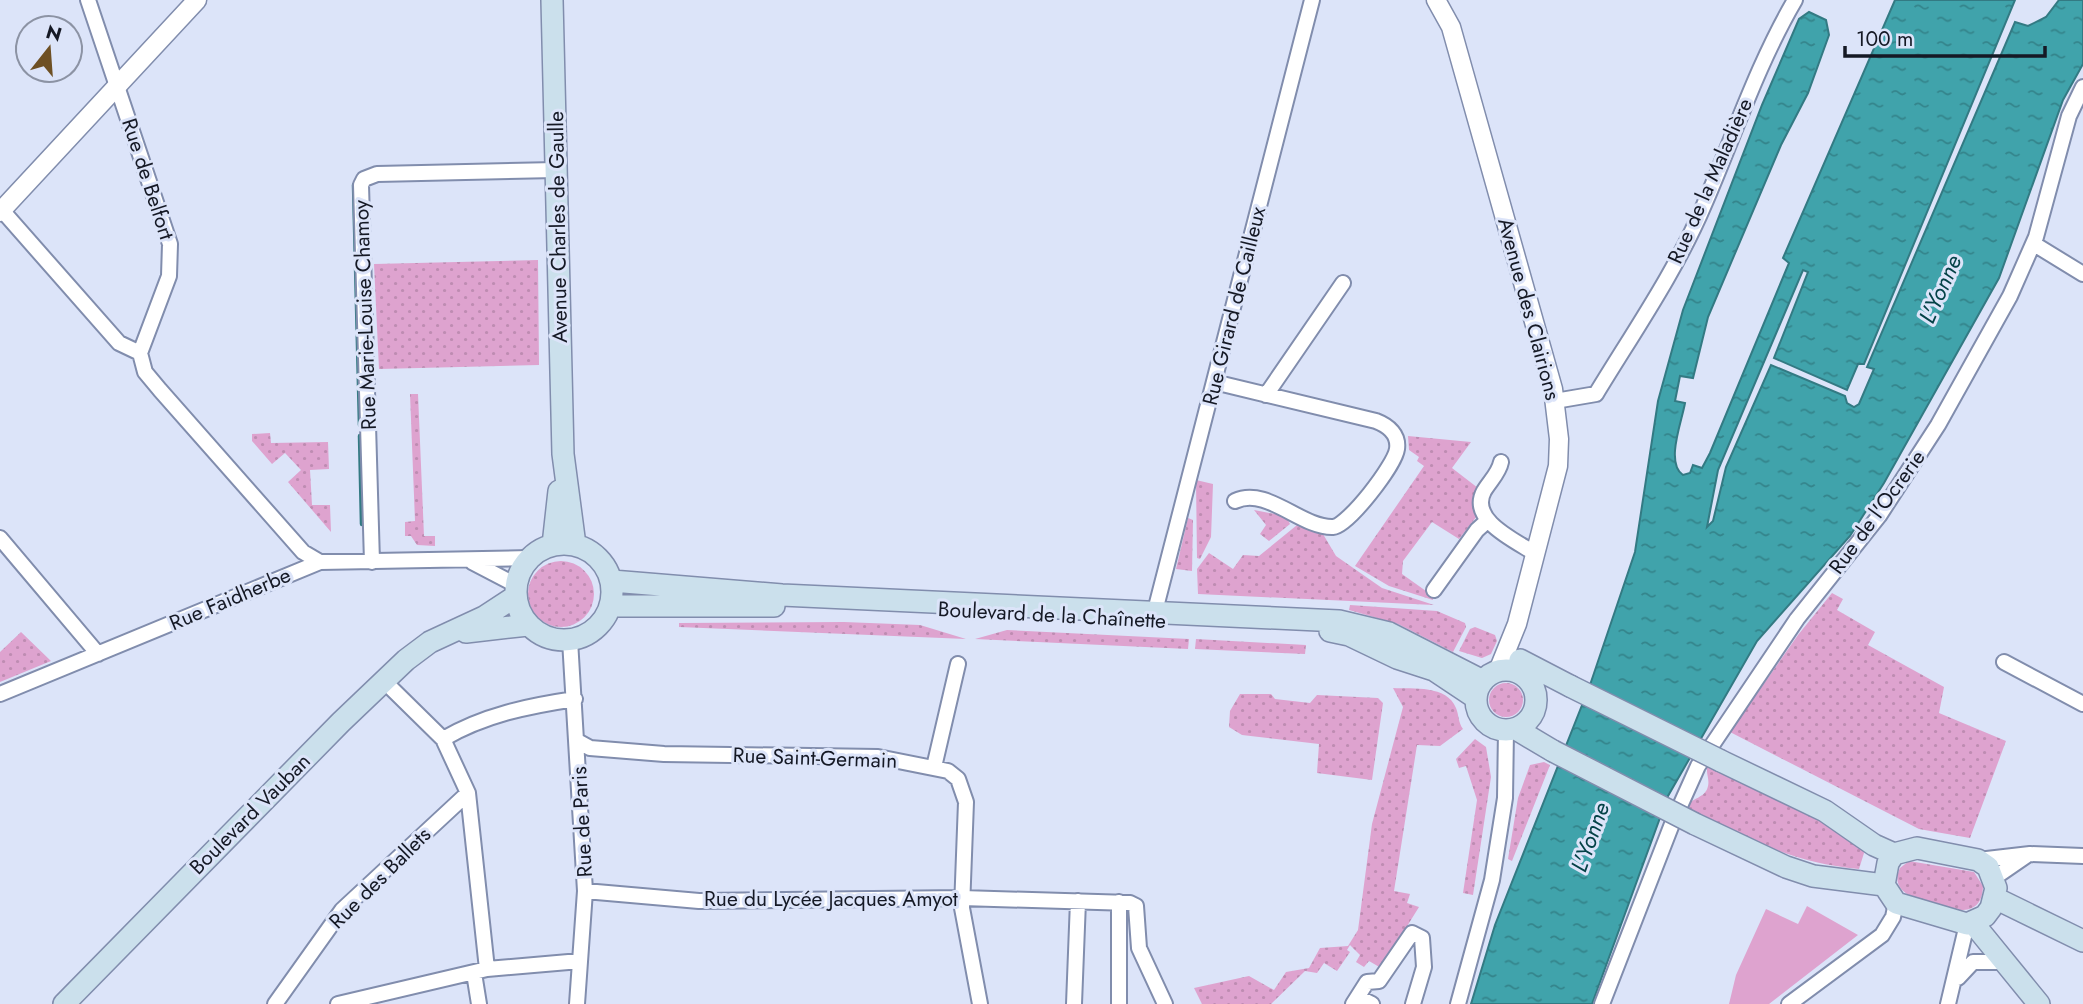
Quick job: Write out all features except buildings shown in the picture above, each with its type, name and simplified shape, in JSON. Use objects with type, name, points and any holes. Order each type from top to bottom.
[{"type":"main road","name":"Avenue Charles de Gaulle","points":[[552,0],[564,545]]},
{"type":"main road","points":[[564,545],[600,559],[612,581],[620,605],[597,629],[570,640],[547,637],[528,625],[519,611],[516,590],[521,570],[530,558],[564,545]]},
{"type":"main road","points":[[612,581],[782,595],[1155,611],[1358,623],[1389,633],[1486,683],[1524,673],[1564,684],[1825,811],[1874,845],[1894,854],[1917,848],[1978,860],[1994,888],[2083,941]]},
{"type":"main road","name":"Boulevard Vauban","points":[[64,1004],[384,681],[418,650],[484,617],[516,590]]},
{"type":"main road","name":"Boulevard de la Chaînette","points":[[620,605],[942,610],[1332,631],[1357,639],[1397,658],[1486,683]]},
{"type":"main road","name":"Boulevard Vauban","points":[[446,635],[528,625]]},
{"type":"main road","points":[[1524,673],[1564,684]]},
{"type":"main road","points":[[1511,730],[1534,712],[1524,673]]},
{"type":"main road","points":[[1486,683],[1483,719],[1493,727],[1511,730],[1786,867],[1890,894],[1970,924],[2039,1004]]},
{"type":"main road","points":[[1890,894],[1888,863],[1894,854]]},
{"type":"main road","points":[[1970,924],[1985,916],[1994,888]]},
{"type":"street","name":"Rue de Belfort","points":[[88,0],[170,244],[169,276],[140,353]]},
{"type":"street","points":[[197,0],[1,210],[119,343],[140,353],[145,372],[160,390],[305,554],[320,562]]},
{"type":"street","name":"Rue Girard de Cailleux","points":[[1155,611],[1312,0]]},
{"type":"street","name":"Avenue des Clairions","points":[[1436,0],[1451,27],[1555,401],[1559,439],[1558,466],[1517,624],[1486,683]]},
{"type":"street","name":"Rue de la Maladière","points":[[1555,401],[1596,394],[1668,275],[1703,207],[1756,75],[1795,0]]},
{"type":"street","name":"Rue de l'Ocrerie","points":[[1602,1004],[1671,824],[1699,766],[1797,619],[1879,516],[1923,448],[2010,296],[2034,244],[2069,116],[2083,87]]},
{"type":"street","name":"Rue Marie-Louise Chamoy","points":[[372,562],[361,185],[364,179],[377,174],[556,170]]},
{"type":"street","points":[[2034,244],[2083,274]]},
{"type":"street","points":[[1266,395],[1343,283]]},
{"type":"street","points":[[1214,382],[1385,424],[1392,430],[1397,450],[1350,518],[1337,526],[1329,527],[1260,500],[1235,501]]},
{"type":"street","points":[[1501,462],[1480,501],[1481,512],[1487,521],[1536,554]]},
{"type":"street","points":[[1434,590],[1477,530],[1487,521]]},
{"type":"street","points":[[0,538],[98,654]]},
{"type":"street","name":"Rue Faidherbe","points":[[0,694],[320,562],[471,562],[530,558]]},
{"type":"street","name":"Rue Faidherbe","points":[[471,562],[516,590]]},
{"type":"street","name":"Avenue des Clairions","points":[[1517,624],[1524,673]]},
{"type":"street","name":"Rue de Paris","points":[[570,640],[583,749],[585,891],[577,1004]]},
{"type":"street","points":[[2004,662],[2083,704]]},
{"type":"street","points":[[934,767],[958,664]]},
{"type":"street","points":[[384,681],[443,739],[468,793],[481,971],[480,1004]]},
{"type":"street","points":[[443,739],[465,726],[501,713],[575,699]]},
{"type":"street","points":[[1458,1004],[1492,880],[1505,798],[1511,730]]},
{"type":"street","name":"Rue Saint-Germain","points":[[583,749],[664,754],[878,757],[934,767],[958,779],[964,790],[962,898]]},
{"type":"street","name":"Rue des Ballets","points":[[275,1004],[342,910],[468,793]]},
{"type":"street","points":[[1978,860],[2030,854],[2083,856]]},
{"type":"street","points":[[1994,888],[2030,854]]},
{"type":"street","name":"Rue du Lycée Jacques Amyot","points":[[585,891],[699,901],[962,898],[1119,902]]},
{"type":"street","points":[[1789,1004],[1882,935],[1893,917],[1890,894]]},
{"type":"street","points":[[962,898],[980,1004]]},
{"type":"street","points":[[1074,1004],[1078,901]]},
{"type":"street","points":[[1119,1004],[1119,902],[1136,906],[1139,948],[1165,1004]]},
{"type":"street","points":[[1948,1004],[1970,924]]},
{"type":"street","points":[[1371,1004],[1355,1001],[1367,982],[1379,981],[1412,933],[1422,938],[1424,967],[1413,1004]]},
{"type":"street","points":[[338,1004],[481,971],[580,961]]},
{"type":"street","points":[[1955,982],[1965,967],[1973,962],[2004,962]]},
{"type":"shaded area","points":[[538,260],[539,365],[379,369],[374,264]]},
{"type":"shaded area","points":[[410,394],[418,394],[424,536],[435,536],[435,546],[417,545],[411,536],[405,536],[405,522],[415,521]]},
{"type":"shaded area","points":[[270,433],[271,443],[328,442],[329,469],[310,470],[312,505],[330,505],[331,532],[288,482],[301,470],[285,453],[272,464],[252,441],[252,434]]},
{"type":"shaded area","points":[[1408,436],[1471,442],[1452,468],[1478,488],[1474,503],[1477,516],[1459,539],[1432,522],[1403,561],[1402,574],[1433,596],[1433,600],[1389,586],[1355,566],[1424,466],[1417,461],[1419,457],[1409,450]]},
{"type":"shaded area","points":[[1196,480],[1213,484],[1211,537],[1200,559],[1197,558]]},
{"type":"shaded area","points":[[1254,510],[1286,516],[1290,524],[1269,541],[1260,534],[1266,525]]},
{"type":"shaded area","points":[[1188,518],[1193,520],[1192,571],[1176,569]]},
{"type":"shaded area","points":[[1302,521],[1320,529],[1336,556],[1382,588],[1434,605],[1198,594],[1197,569],[1209,553],[1233,569],[1243,555],[1259,556]]},
{"type":"shaded area","points":[[555,561],[567,561],[579,566],[589,576],[594,594],[592,607],[579,622],[567,627],[555,627],[543,622],[533,612],[528,600],[528,588],[533,576],[543,566]]},
{"type":"shaded area","points":[[1832,593],[1843,599],[1837,610],[1875,632],[1868,645],[1944,687],[1939,713],[2006,741],[1970,838],[1919,829],[1730,732],[1798,635]]},
{"type":"shaded area","points":[[1350,605],[1437,611],[1465,623],[1466,627],[1453,652],[1398,624],[1349,610]]},
{"type":"shaded area","points":[[844,622],[920,625],[966,639],[679,627],[679,623]]},
{"type":"shaded area","points":[[1475,627],[1495,635],[1497,641],[1491,654],[1482,658],[1459,651],[1470,629]]},
{"type":"shaded area","points":[[1007,630],[1189,639],[1188,649],[975,639]]},
{"type":"shaded area","points":[[21,632],[51,661],[0,682],[0,652]]},
{"type":"shaded area","points":[[1196,639],[1306,645],[1305,654],[1195,649]]},
{"type":"shaded area","points":[[1506,683],[1518,688],[1523,700],[1518,712],[1506,717],[1494,712],[1489,700],[1494,688]]},
{"type":"shaded area","points":[[1393,688],[1429,690],[1445,695],[1456,708],[1463,729],[1440,746],[1417,745],[1394,891],[1410,894],[1407,903],[1419,907],[1381,968],[1369,961],[1364,967],[1356,962],[1360,955],[1350,945],[1347,950],[1350,952],[1337,971],[1324,963],[1317,973],[1305,971],[1271,1004],[1202,1004],[1194,988],[1249,976],[1274,990],[1286,972],[1309,968],[1320,948],[1348,946],[1358,930],[1372,824],[1403,707]]},
{"type":"shaded area","points":[[1240,694],[1271,694],[1275,699],[1310,703],[1317,695],[1378,698],[1383,703],[1372,780],[1317,773],[1319,744],[1242,735],[1229,727],[1230,711]]},
{"type":"shaded area","points":[[1475,739],[1486,747],[1491,777],[1473,895],[1463,893],[1477,800],[1466,766],[1459,768],[1456,759]]},
{"type":"shaded area","points":[[1544,762],[1550,765],[1512,861],[1508,859],[1518,798],[1530,765]]},
{"type":"shaded area","points":[[1709,762],[1822,821],[1863,848],[1859,869],[1810,861],[1769,847],[1686,807],[1707,790]]},
{"type":"shaded area","points":[[1909,861],[1974,872],[1983,886],[1980,899],[1974,907],[1965,910],[1941,907],[1907,894],[1899,886],[1898,876],[1900,868]]},
{"type":"shaded area","points":[[1807,906],[1858,935],[1769,1004],[1729,1004],[1736,975],[1766,909],[1798,924]]},
{"type":"water","name":"L'Yonne","points":[[1895,0],[2015,0],[1864,364],[1858,364],[1847,390],[1774,358],[1808,272],[1803,270],[1718,470],[1707,527],[1713,521],[1726,467],[1771,365],[1845,396],[1847,403],[1854,407],[1859,404],[1874,369],[1867,367],[2015,22],[2028,26],[2046,17],[2059,0],[2083,0],[2083,64],[2063,100],[1999,278],[1884,483],[1850,536],[1757,641],[1668,796],[1592,1004],[1471,1004],[1495,925],[1590,685],[1635,552],[1658,401],[1683,310],[1762,105],[1799,19],[1809,12],[1826,20],[1829,35],[1808,93],[1781,145],[1708,317],[1693,378],[1680,376],[1675,401],[1685,403],[1678,431],[1675,461],[1683,475],[1690,473],[1693,465],[1702,468],[1710,453],[1789,263],[1783,258]]},
{"type":"waterway","points":[[354,185],[360,425]]},
{"type":"waterway","points":[[360,436],[362,524]]}]
